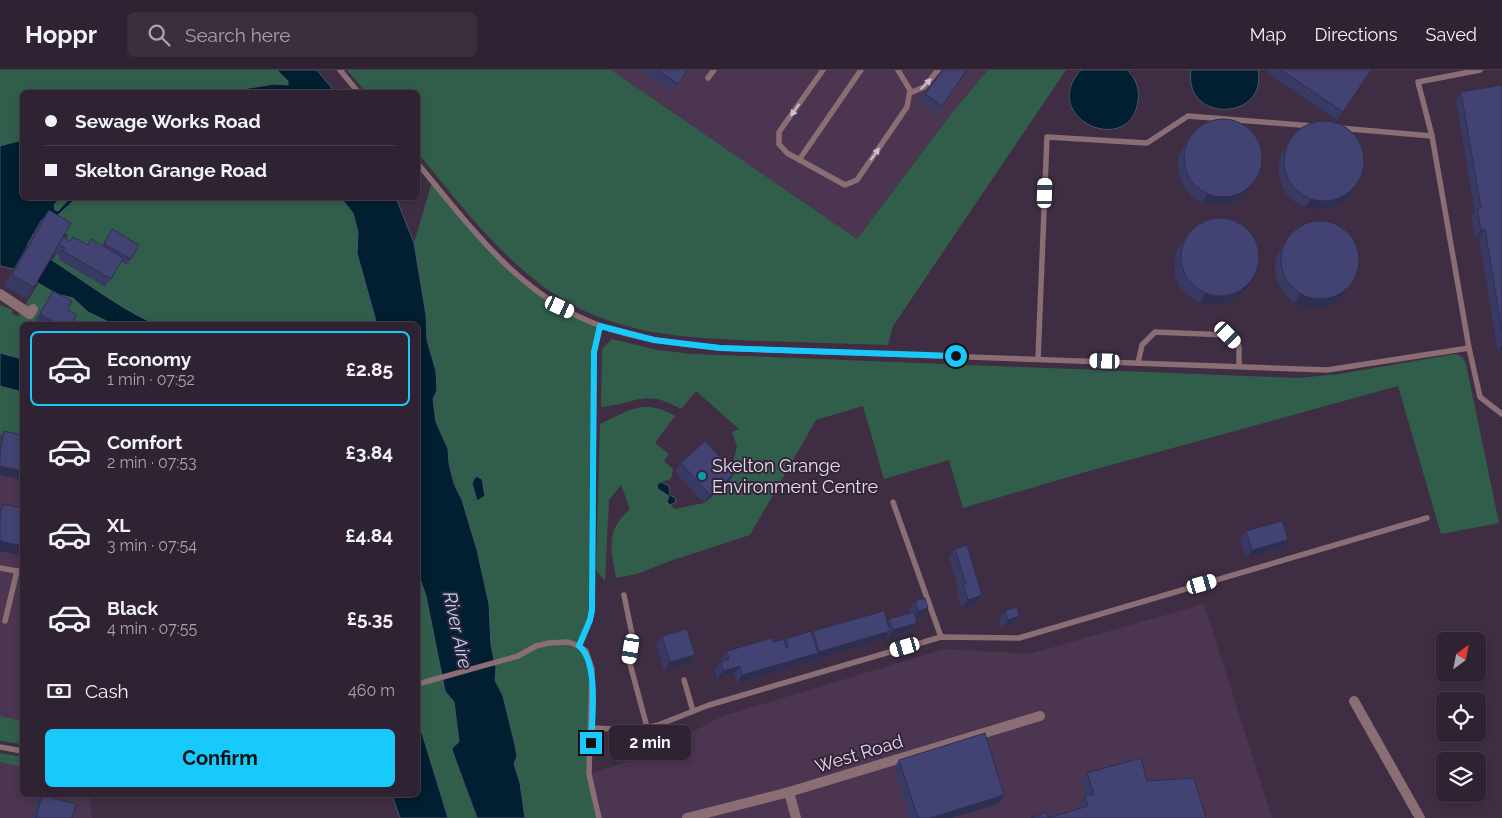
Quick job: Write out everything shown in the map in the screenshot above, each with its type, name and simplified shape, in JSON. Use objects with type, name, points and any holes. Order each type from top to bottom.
[{"type":"street","points":[[0,294],[30,314],[33,309]]},
{"type":"street","points":[[1354,701],[1420,818]]},
{"type":"street","name":"West Road","points":[[687,818],[788,792],[1040,716]]},
{"type":"street","points":[[788,792],[796,818]]},
{"type":"lane","points":[[340,70],[356,90]]},
{"type":"lane","points":[[708,78],[714,70]]},
{"type":"lane","points":[[823,70],[779,132],[779,144],[782,149],[799,160],[841,184],[854,182],[907,107],[910,93],[907,83],[898,70]]},
{"type":"lane","points":[[799,160],[862,70]]},
{"type":"lane","points":[[910,93],[924,87],[938,70]]},
{"type":"lane","points":[[1480,70],[1418,82],[1432,136],[1469,348],[1480,397],[1502,414]]},
{"type":"lane","points":[[1038,359],[1047,137],[1147,143],[1188,116],[1325,127]]},
{"type":"lane","points":[[1334,128],[1432,136]]},
{"type":"lane","points":[[420,166],[491,251],[521,280],[560,307],[600,326],[654,340],[720,348],[1327,370],[1469,348]]},
{"type":"lane","points":[[579,646],[590,620],[592,610],[594,352],[600,326]]},
{"type":"lane","points":[[1138,363],[1142,345],[1155,332],[1228,335],[1239,346],[1239,366]]},
{"type":"lane","points":[[892,502],[941,637]]},
{"type":"lane","points":[[592,728],[635,730],[647,727],[693,711],[941,637],[1019,638],[1427,518]]},
{"type":"lane","points":[[0,568],[20,571],[5,621]]},
{"type":"lane","points":[[624,594],[633,638],[630,660],[647,727]]},
{"type":"lane","points":[[420,683],[518,656],[536,646],[568,642],[579,646],[586,652],[592,669],[592,728],[589,774],[599,818]]},
{"type":"lane","points":[[684,680],[693,711]]},
{"type":"lane","points":[[0,747],[20,751]]},
{"type":"shaded area","points":[[611,70],[988,70],[954,110],[857,239]]},
{"type":"shaded area","points":[[0,435],[20,440],[20,721],[0,716]]},
{"type":"shaded area","points":[[1204,604],[1272,818],[592,818],[589,774],[646,756],[723,716],[944,649],[1029,654]]},
{"type":"shaded area","points":[[0,762],[20,767],[20,797],[90,797],[92,818],[0,818]]},
{"type":"green space","points":[[0,70],[277,70],[288,81],[288,85],[274,84],[236,90],[20,90],[20,141],[0,146]]},
{"type":"green space","points":[[347,70],[611,70],[857,239],[954,110],[988,70],[1066,70],[893,326],[888,345],[734,340],[678,336],[625,326],[573,305],[529,276],[512,260],[479,226],[420,155],[420,90],[364,90]]},
{"type":"green space","points":[[432,182],[496,257],[560,307],[600,326],[594,352],[592,610],[579,646],[590,660],[589,774],[599,818],[525,818],[520,783],[514,764],[517,756],[503,696],[495,680],[496,668],[469,528],[449,464],[448,449],[436,422],[433,399],[437,391],[436,371],[427,340],[426,315],[414,243]]},
{"type":"green space","points":[[58,200],[343,200],[353,213],[358,232],[357,253],[376,322],[20,322],[20,358],[0,353],[0,305],[13,310],[12,314],[18,317],[68,235],[47,222],[58,211],[55,210],[54,205]]},
{"type":"green space","points":[[612,339],[657,350],[693,354],[1298,378],[1339,374],[1456,354],[1462,357],[1466,364],[1499,523],[1441,534],[1398,386],[1089,471],[963,508],[949,460],[884,479],[863,406],[816,420],[750,535],[670,561],[637,574],[616,578],[612,549],[613,533],[622,517],[630,509],[621,485],[609,500],[605,581],[596,570],[600,424],[637,408],[646,407],[655,408],[675,416],[655,443],[669,454],[664,461],[673,469],[671,479],[661,482],[669,495],[667,502],[675,509],[704,503],[729,481],[737,446],[732,432],[739,429],[696,391],[681,409],[658,399],[649,398],[601,407],[602,349]]},
{"type":"green space","points":[[0,386],[20,391],[20,440],[0,435]]},
{"type":"green space","points":[[420,579],[426,596],[445,691],[454,702],[459,742],[452,750],[477,818],[448,818],[420,727]]},
{"type":"green space","points":[[0,716],[20,721],[20,744],[0,741]]},
{"type":"green space","points":[[0,753],[20,757],[20,767],[0,762]]},
{"type":"water","points":[[277,70],[317,70],[333,90],[236,90],[274,84],[288,85],[288,81]]},
{"type":"water","points":[[1081,70],[1127,70],[1137,84],[1138,93],[1138,101],[1131,118],[1120,127],[1105,129],[1090,125],[1078,116],[1070,103],[1070,87]]},
{"type":"water","points":[[1191,70],[1258,70],[1258,87],[1251,99],[1239,107],[1225,109],[1211,107],[1200,100],[1192,88]]},
{"type":"water","points":[[20,141],[20,200],[58,200],[54,205],[55,210],[58,211],[68,200],[75,200],[56,217],[41,221],[27,245],[124,308],[151,322],[109,322],[88,312],[73,298],[57,294],[14,269],[0,266],[0,146]]},
{"type":"water","name":"River Aire","points":[[343,200],[397,200],[414,243],[426,315],[427,340],[436,371],[437,391],[433,399],[436,422],[448,449],[449,464],[454,484],[462,500],[477,550],[489,604],[491,646],[496,668],[495,680],[503,696],[515,745],[517,756],[514,764],[520,783],[525,818],[477,818],[452,750],[459,742],[454,702],[445,691],[426,596],[420,579],[420,322],[376,322],[357,253],[358,232],[353,213]]},
{"type":"water","points":[[0,353],[20,358],[20,391],[0,386]]},
{"type":"water","points":[[476,476],[482,479],[485,496],[477,501],[472,483]]},
{"type":"water","points":[[661,482],[669,486],[670,495],[675,498],[676,502],[670,505],[667,502],[669,496],[658,489],[657,485]]},
{"type":"water","points":[[420,727],[448,818],[400,818],[393,797],[420,797]]},
{"type":"building","points":[[658,70],[688,70],[678,84]]},
{"type":"building","points":[[943,70],[967,70],[942,106],[925,94]]},
{"type":"building","points":[[1281,70],[1371,70],[1343,112]]},
{"type":"building","points":[[1502,85],[1502,331],[1485,229],[1481,230],[1477,209],[1481,208],[1461,92]]},
{"type":"building","points":[[1223,119],[1238,122],[1251,130],[1259,143],[1262,158],[1259,173],[1251,186],[1238,194],[1223,197],[1208,194],[1195,186],[1187,173],[1184,158],[1187,143],[1195,130],[1208,122]]},
{"type":"building","points":[[1324,121],[1339,124],[1352,133],[1361,146],[1364,161],[1361,176],[1352,189],[1339,198],[1324,201],[1309,198],[1296,189],[1287,176],[1284,161],[1287,146],[1296,133],[1309,124]]},
{"type":"building","points":[[49,210],[71,223],[34,287],[12,275]]},
{"type":"building","points":[[1212,218],[1228,218],[1242,224],[1253,235],[1259,249],[1259,265],[1253,279],[1242,290],[1228,296],[1212,296],[1198,290],[1187,279],[1181,265],[1181,249],[1187,235],[1198,224]]},
{"type":"building","points":[[1320,221],[1335,224],[1348,232],[1356,245],[1359,260],[1356,275],[1348,288],[1335,296],[1320,299],[1305,296],[1292,288],[1284,275],[1281,260],[1284,245],[1292,232],[1305,224]]},
{"type":"building","points":[[112,229],[139,245],[131,259],[104,244]]},
{"type":"building","points":[[63,237],[70,241],[73,237],[88,245],[91,239],[123,258],[111,279],[63,251],[65,248],[59,244]]},
{"type":"building","points":[[53,291],[72,301],[67,310],[77,315],[73,322],[53,322],[40,314]]},
{"type":"building","points":[[4,431],[20,435],[20,471],[0,466],[0,451]]},
{"type":"building","name":"Skelton Grange Environment Centre","points":[[705,441],[735,473],[710,495],[681,463]]},
{"type":"building","points":[[3,504],[20,508],[20,546],[0,541],[0,515]]},
{"type":"building","points":[[1282,521],[1288,540],[1252,550],[1246,531]]},
{"type":"building","points":[[967,545],[982,595],[968,600],[963,584],[966,584],[955,549]]},
{"type":"building","points":[[925,598],[928,608],[918,611],[915,601]]},
{"type":"building","points":[[1017,607],[1019,616],[1008,620],[1005,611]]},
{"type":"building","points":[[884,611],[890,631],[819,652],[813,631]]},
{"type":"building","points":[[914,612],[917,623],[893,630],[889,619]]},
{"type":"building","points":[[687,629],[695,655],[670,662],[662,636]]},
{"type":"building","points":[[811,631],[818,653],[742,675],[740,666],[723,671],[721,662],[729,659],[727,651],[772,638],[773,642],[784,639],[786,648],[788,648],[786,639]]},
{"type":"building","points":[[985,733],[1004,795],[930,818],[918,818],[899,760]]},
{"type":"building","points":[[1141,758],[1147,781],[1194,778],[1206,818],[1048,818],[1088,806],[1085,796],[1094,794],[1087,773]]},
{"type":"building","points":[[41,797],[50,797],[76,804],[72,818],[36,818]]},
{"type":"building","points":[[1046,812],[1048,818],[1031,818]]},
{"type":"place","name":"Skelton Grange Environment Centre","points":[[702,476]]},
{"type":"route","points":[[591,743],[592,669],[586,652],[579,646],[585,636],[592,610],[594,352],[600,326],[654,340],[720,348],[956,356]]}]
